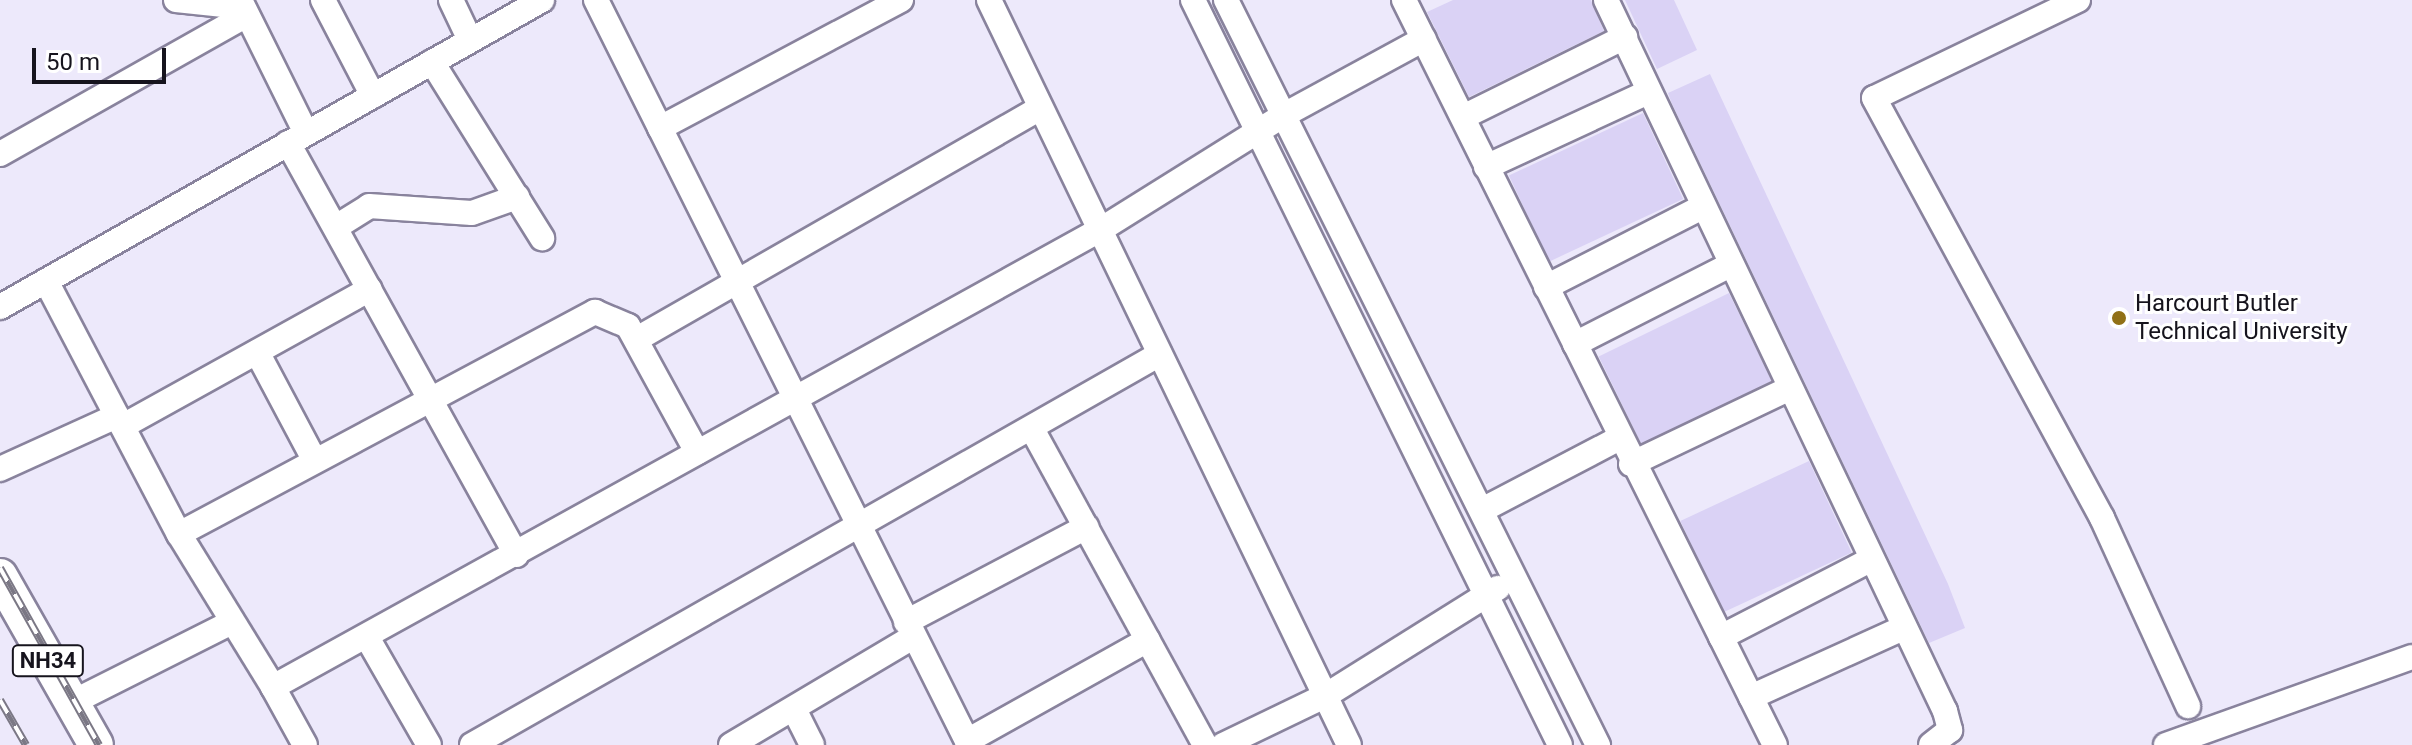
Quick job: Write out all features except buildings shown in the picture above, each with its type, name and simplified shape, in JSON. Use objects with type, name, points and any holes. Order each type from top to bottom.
[{"type":"highway","name":"NH34","points":[[0,576],[96,745]]},
{"type":"highway","name":"NH34","points":[[0,617],[70,745]]},
{"type":"street","points":[[176,0],[243,8]]},
{"type":"street","points":[[323,0],[373,96]]},
{"type":"street","points":[[451,0],[470,40]]},
{"type":"street","points":[[0,307],[542,0]]},
{"type":"street","points":[[596,0],[968,743],[1148,640]]},
{"type":"street","points":[[660,128],[901,0]]},
{"type":"street","points":[[989,0],[1349,745]]},
{"type":"street","points":[[1193,0],[1560,745]]},
{"type":"street","points":[[1226,0],[1598,745]]},
{"type":"street","points":[[1404,0],[1575,344],[1631,464],[1775,745]]},
{"type":"street","points":[[1606,0],[1950,724],[1931,745]]},
{"type":"street","points":[[2078,0],[1874,98],[2102,518],[2188,706]]},
{"type":"street","points":[[243,8],[336,227],[516,555]]},
{"type":"street","points":[[0,154],[243,8]]},
{"type":"street","points":[[1463,117],[1625,37]]},
{"type":"street","points":[[273,687],[368,639],[697,452],[1100,230],[1284,115],[1424,39]]},
{"type":"street","points":[[432,62],[542,238]]},
{"type":"street","points":[[1486,167],[1648,92]]},
{"type":"street","points":[[637,339],[734,277],[1041,108]]},
{"type":"street","points":[[336,227],[369,206],[472,213],[517,197]]},
{"type":"street","points":[[1546,287],[1702,207]]},
{"type":"street","points":[[1575,344],[1730,265]]},
{"type":"street","points":[[46,281],[179,534],[305,745]]},
{"type":"street","points":[[0,469],[120,421],[257,352],[370,289]]},
{"type":"street","points":[[179,534],[315,461],[433,404],[585,316],[613,314],[637,339],[697,452]]},
{"type":"street","points":[[257,352],[315,461]]},
{"type":"street","points":[[472,745],[859,529],[1160,354]]},
{"type":"street","points":[[1631,464],[1790,388]]},
{"type":"street","points":[[1032,429],[1205,745]]},
{"type":"street","points":[[1482,510],[1620,438]]},
{"type":"street","points":[[731,745],[794,709],[910,629],[1086,527]]},
{"type":"street","points":[[1721,637],[1870,560]]},
{"type":"street","points":[[1223,745],[1325,696],[1516,578]]},
{"type":"street","points":[[71,703],[232,622]]},
{"type":"street","points":[[1751,697],[1903,628]]},
{"type":"street","points":[[368,639],[429,745]]},
{"type":"street","points":[[2166,745],[2412,657]]},
{"type":"street","points":[[794,709],[812,745]]},
{"type":"railway","points":[[0,568],[99,745]]},
{"type":"railway","points":[[0,700],[26,745]]},
{"type":"place","name":"Harcourt Butler Technical University","points":[[2119,318]]}]
